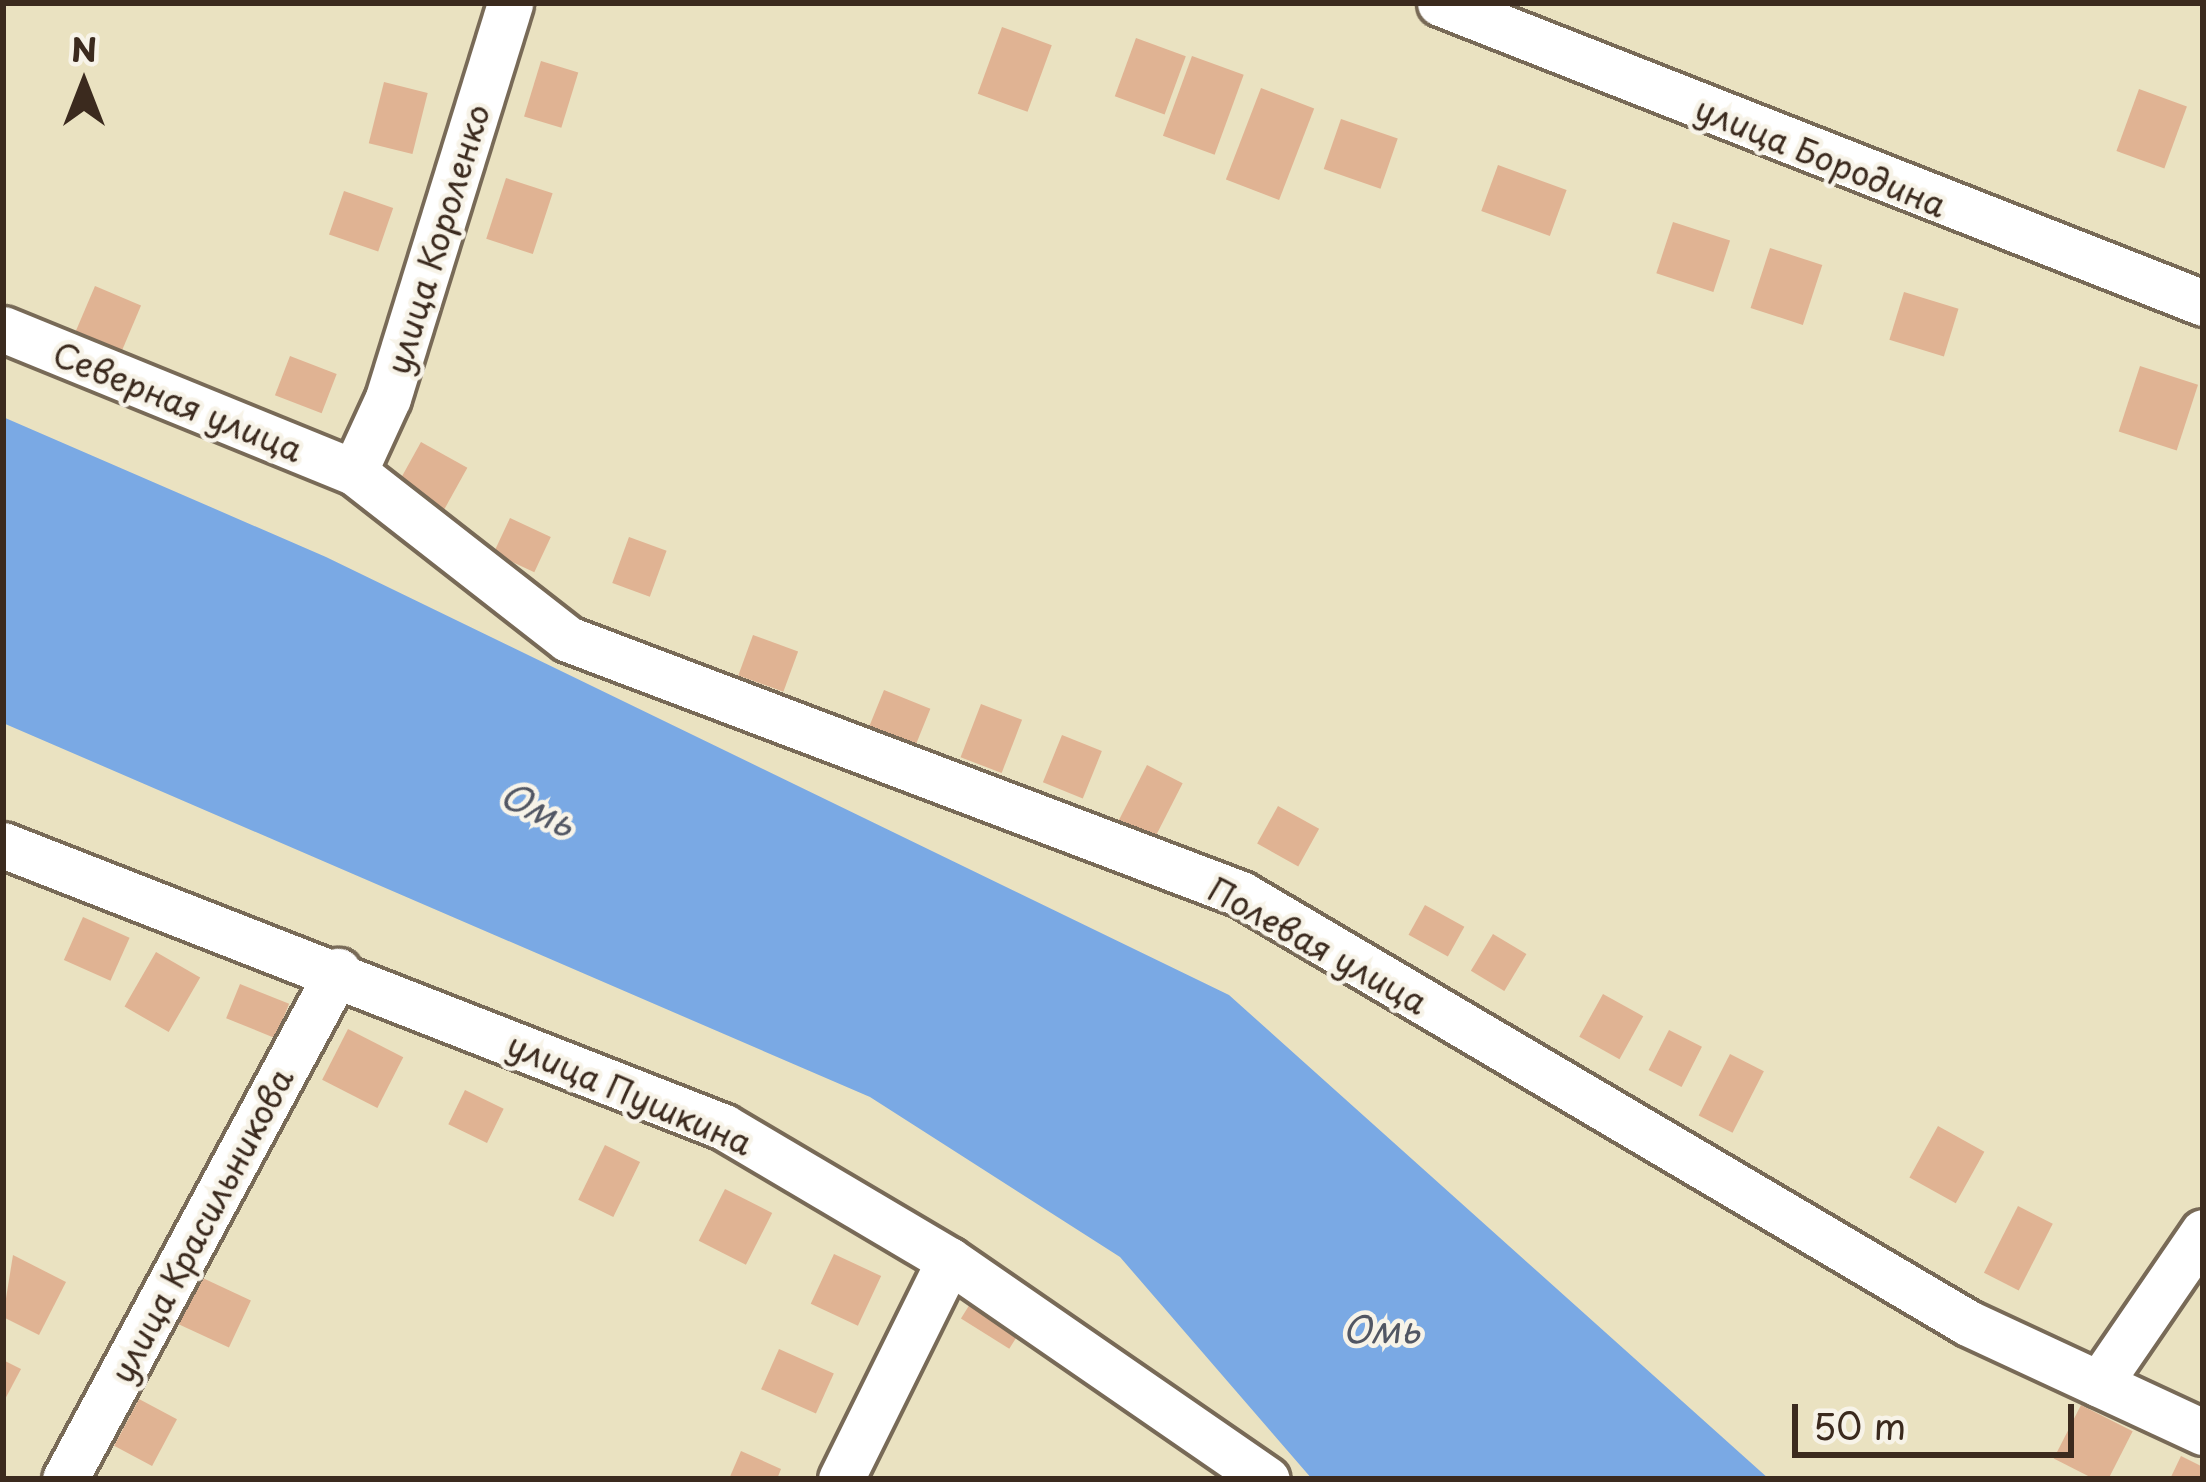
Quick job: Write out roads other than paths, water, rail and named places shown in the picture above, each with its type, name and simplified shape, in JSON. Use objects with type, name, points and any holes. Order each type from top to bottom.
[{"type":"street","name":"улица Короленко","points":[[354,472],[510,3]]},
{"type":"street","name":"улица Бородина","points":[[1440,3],[2203,303]]},
{"type":"street","name":"Северная улица","points":[[3,329],[354,472]]},
{"type":"street","name":"Полевая улица","points":[[354,472],[568,639],[1241,894],[1969,1323],[2203,1432]]},
{"type":"street","name":"улица Пушкина","points":[[3,845],[338,970],[724,1127],[950,1260],[1267,1479]]},
{"type":"street","name":"улица Красильникова","points":[[65,1479],[338,970]]},
{"type":"street","points":[[2099,1384],[2203,1232]]},
{"type":"street","points":[[842,1479],[950,1260]]},
{"type":"water","name":"Омь","points":[[3,417],[326,557],[1229,995],[1769,1479],[1312,1479],[1120,1257],[870,1097],[3,723]]}]
